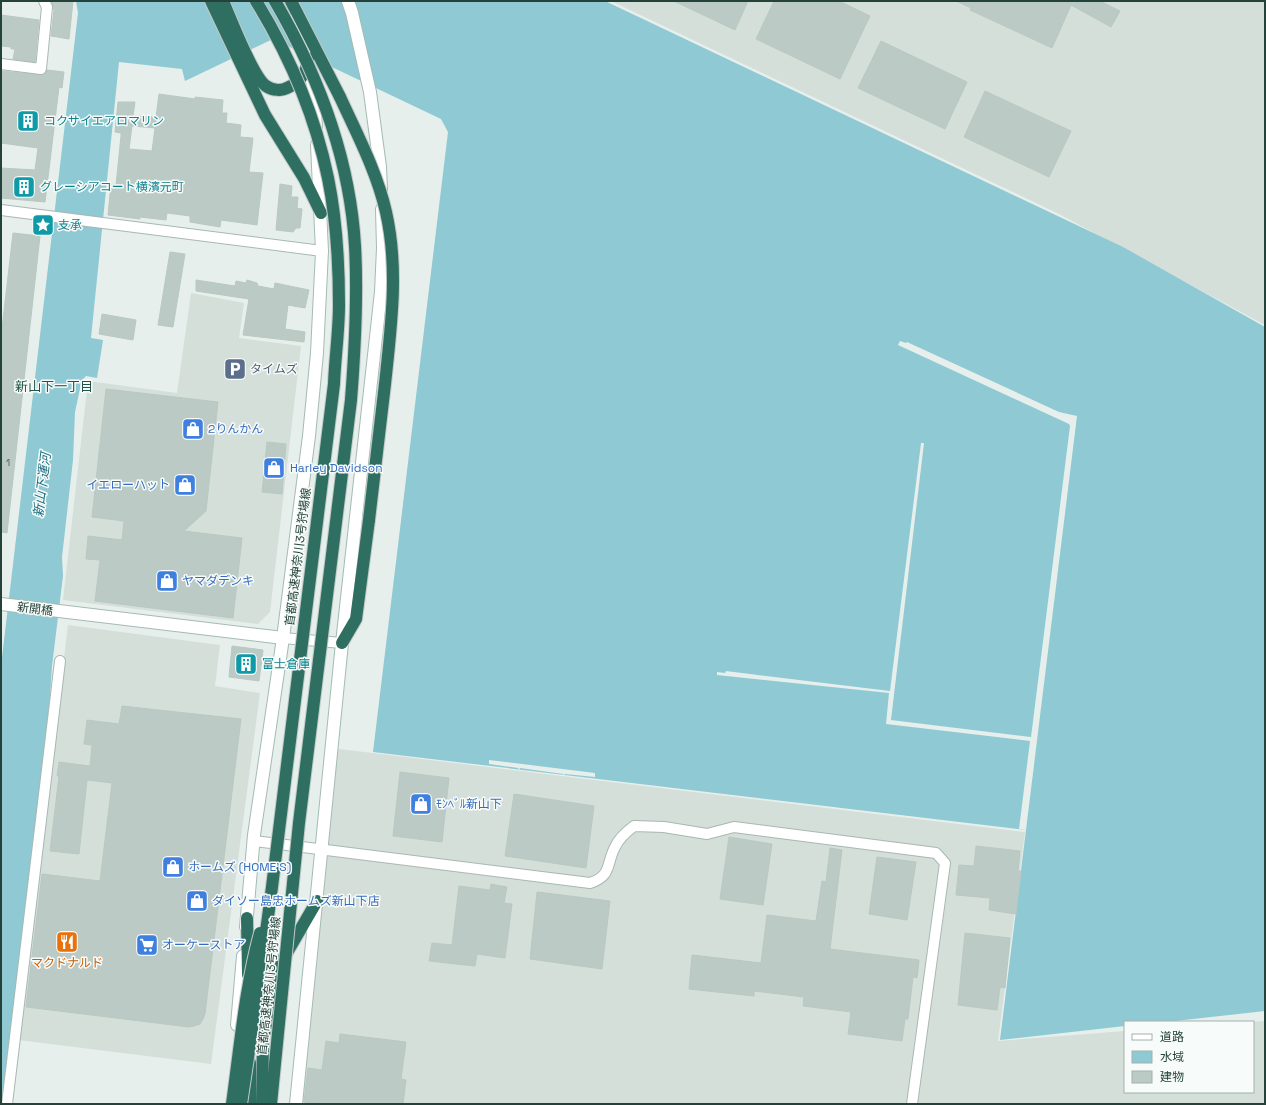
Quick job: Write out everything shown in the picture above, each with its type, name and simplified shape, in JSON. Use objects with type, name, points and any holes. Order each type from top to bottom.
[{"type":"highway","points":[[211,1],[255,83],[271,126],[307,184],[321,213]]},
{"type":"highway","points":[[223,1],[251,65],[255,83]]},
{"type":"highway","name":"首都高速神奈川3号狩場線","points":[[241,1104],[272,887],[334,384],[339,306],[336,239],[328,179],[322,151],[298,84],[284,52],[256,1]]},
{"type":"highway","name":"首都高速神奈川3号狩場線","points":[[271,1104],[298,823],[351,400],[355,344],[356,296],[355,245],[350,201],[343,165],[333,130],[316,85],[284,16],[275,1]]},
{"type":"highway","points":[[291,1],[330,76],[380,188],[390,233],[394,278],[392,323],[356,619],[342,643]]},
{"type":"highway","points":[[255,83],[275,90],[282,90],[291,87],[304,75],[307,69],[308,57]]},
{"type":"highway","points":[[231,1104],[255,949],[272,887]]},
{"type":"highway","points":[[262,1104],[263,1040],[275,972],[317,901]]},
{"type":"highway","points":[[247,918],[250,1104]]},
{"type":"highway","points":[[279,1023],[279,1104]]},
{"type":"street","points":[[1,64],[41,69],[47,7],[44,1]]},
{"type":"street","points":[[231,1104],[254,842],[283,638],[317,353],[322,251],[314,90],[308,57],[291,1]]},
{"type":"street","points":[[296,1104],[342,643],[381,292],[383,248],[380,166],[370,92],[348,1]]},
{"type":"street","points":[[1,210],[322,251]]},
{"type":"street","name":"新開橋","points":[[6,605],[283,638]]},
{"type":"street","points":[[283,638],[342,643]]},
{"type":"street","points":[[7,1104],[60,661]]},
{"type":"street","points":[[254,842],[590,883],[600,880],[608,868],[614,848],[619,840],[625,832],[634,826],[664,826],[707,834],[734,827],[936,853],[945,863],[912,1104]]},
{"type":"shaded area","points":[[611,1],[1265,1],[1265,325],[1059,214]]},
{"type":"shaded area","points":[[191,293],[244,303],[239,338],[301,346],[270,612],[258,624],[63,600],[88,381],[177,393]]},
{"type":"shaded area","points":[[68,625],[220,645],[215,686],[260,693],[211,1064],[18,1040]]},
{"type":"shaded area","points":[[331,748],[1025,832],[998,1041],[1124,1031],[1124,1093],[1254,1093],[1254,1022],[1265,1021],[1265,1104],[297,1104]]},
{"type":"water","name":"新山下運河","points":[[76,1],[605,1],[1123,247],[1265,327],[1265,1011],[1175,1021],[1124,1021],[1124,1026],[1000,1040],[1026,830],[373,752],[448,132],[441,119],[273,39],[185,81],[182,69],[119,62],[91,338],[103,340],[97,378],[86,376],[80,382],[81,384],[75,412],[73,460],[62,557],[63,576],[52,666],[49,712],[1,1104],[1,666],[78,13]]},
{"type":"pier","points":[[900,341],[907,342],[1059,412],[1077,416],[1026,830],[1019,829],[1030,741],[886,724],[889,693],[717,675],[717,672],[725,673],[726,671],[890,691],[921,443],[924,443],[891,720],[1031,737],[1070,426],[1069,424],[898,345]]},
{"type":"pier","points":[[489,760],[595,773],[595,777],[563,775],[520,768],[519,770],[518,768],[489,764]]},
{"type":"building","points":[[51,1],[73,1],[69,39],[51,36],[54,10]]},
{"type":"building","points":[[674,1],[748,1],[735,30]]},
{"type":"building","points":[[774,1],[839,1],[870,16],[840,79],[756,39]]},
{"type":"building","points":[[956,1],[1100,1],[1120,11],[1111,27],[1071,5],[1052,48],[970,10],[971,8]]},
{"type":"building","points":[[1,15],[39,20],[35,62],[13,59],[15,49],[1,46]]},
{"type":"building","points":[[881,41],[967,82],[945,129],[858,88]]},
{"type":"building","points":[[47,70],[64,72],[62,88],[59,87],[45,202],[1,198],[1,168],[35,170],[38,148],[1,143],[1,71],[41,75],[46,73]]},
{"type":"building","points":[[985,91],[1071,131],[1049,177],[964,137]]},
{"type":"building","points":[[159,94],[195,99],[195,97],[223,100],[222,113],[227,113],[226,123],[241,125],[240,137],[253,138],[249,172],[263,173],[257,225],[221,220],[220,227],[190,222],[190,216],[167,213],[166,220],[140,217],[140,219],[108,215],[111,184],[116,185],[121,136],[121,133],[115,132],[118,102],[135,102],[133,116],[156,117]],"holes":[[[132,126],[155,128],[152,151],[129,149]]]},
{"type":"building","points":[[280,184],[292,186],[291,197],[298,197],[297,208],[302,209],[300,228],[296,228],[293,232],[276,230]]},
{"type":"building","points":[[13,233],[40,236],[7,533],[1,532],[1,337]]},
{"type":"building","points":[[170,252],[185,254],[173,327],[158,325]]},
{"type":"building","points":[[196,280],[235,286],[236,281],[246,283],[247,280],[257,283],[258,286],[274,289],[275,283],[309,290],[305,308],[288,305],[285,329],[305,332],[304,342],[243,335],[249,299],[196,291]]},
{"type":"building","points":[[102,314],[136,320],[133,340],[99,334]]},
{"type":"building","points":[[106,389],[218,402],[206,511],[184,531],[242,538],[233,618],[95,601],[100,560],[86,559],[88,536],[122,540],[124,521],[92,517]]},
{"type":"building","name":"Harley Davidson","points":[[267,442],[286,444],[282,494],[262,492]]},
{"type":"building","name":"富士倉庫","points":[[232,646],[263,650],[259,681],[229,677]]},
{"type":"building","points":[[122,706],[241,719],[205,1014],[200,1024],[194,1026],[189,1027],[26,1007],[42,874],[100,881],[112,783],[87,780],[79,854],[50,851],[59,776],[57,776],[59,762],[90,766],[92,745],[84,744],[87,720],[119,724]]},
{"type":"building","name":"ﾓﾝﾍﾞﾙ新山下","points":[[400,772],[449,778],[442,842],[393,836]]},
{"type":"building","points":[[514,794],[594,806],[586,868],[505,856]]},
{"type":"building","points":[[729,837],[772,844],[763,905],[720,899]]},
{"type":"building","points":[[976,846],[1020,851],[1018,871],[1021,871],[1016,914],[989,910],[990,898],[956,895],[959,865],[974,866]]},
{"type":"building","points":[[830,848],[842,850],[830,949],[919,960],[917,978],[913,977],[908,1019],[905,1019],[902,1041],[848,1034],[851,1012],[803,1006],[804,997],[754,991],[754,996],[689,989],[692,955],[761,963],[767,915],[816,921],[822,881],[826,882]]},
{"type":"building","points":[[877,857],[916,862],[907,920],[869,914]]},
{"type":"building","points":[[491,884],[507,887],[504,903],[512,904],[505,958],[477,954],[475,966],[429,961],[432,943],[452,945],[459,886],[490,890]]},
{"type":"building","points":[[537,892],[610,901],[602,969],[530,959]]},
{"type":"building","points":[[965,933],[1010,938],[1005,988],[1000,987],[997,1010],[958,1005]]},
{"type":"building","points":[[340,1034],[406,1042],[401,1079],[406,1080],[403,1104],[319,1104],[304,1102],[308,1068],[322,1070],[326,1041],[339,1043]]},
{"type":"place","name":"コクサイエアロマリン","points":[[28,121]]},
{"type":"place","name":"グレーシアコート横濱元町","points":[[24,187]]},
{"type":"place","name":"支承","points":[[43,225]]},
{"type":"place","name":"タイムズ","points":[[235,369]]},
{"type":"place","name":"2りんかん","points":[[193,429]]},
{"type":"place","name":"Harley Davidson","points":[[274,468]]},
{"type":"place","name":"イエローハット","points":[[185,485]]},
{"type":"place","name":"ヤマダデンキ","points":[[167,581]]},
{"type":"place","name":"富士倉庫","points":[[246,664]]},
{"type":"place","name":"ﾓﾝﾍﾞﾙ新山下","points":[[421,804]]},
{"type":"place","name":"ホームズ (HOME'S)","points":[[173,867]]},
{"type":"place","name":"ダイソー島忠ホームズ新山下店","points":[[197,901]]},
{"type":"place","name":"マクドナルド","points":[[67,942]]},
{"type":"place","name":"オーケーストア","points":[[147,945]]},
{"type":"district","name":"新山下一丁目","points":[[54,386]]}]
